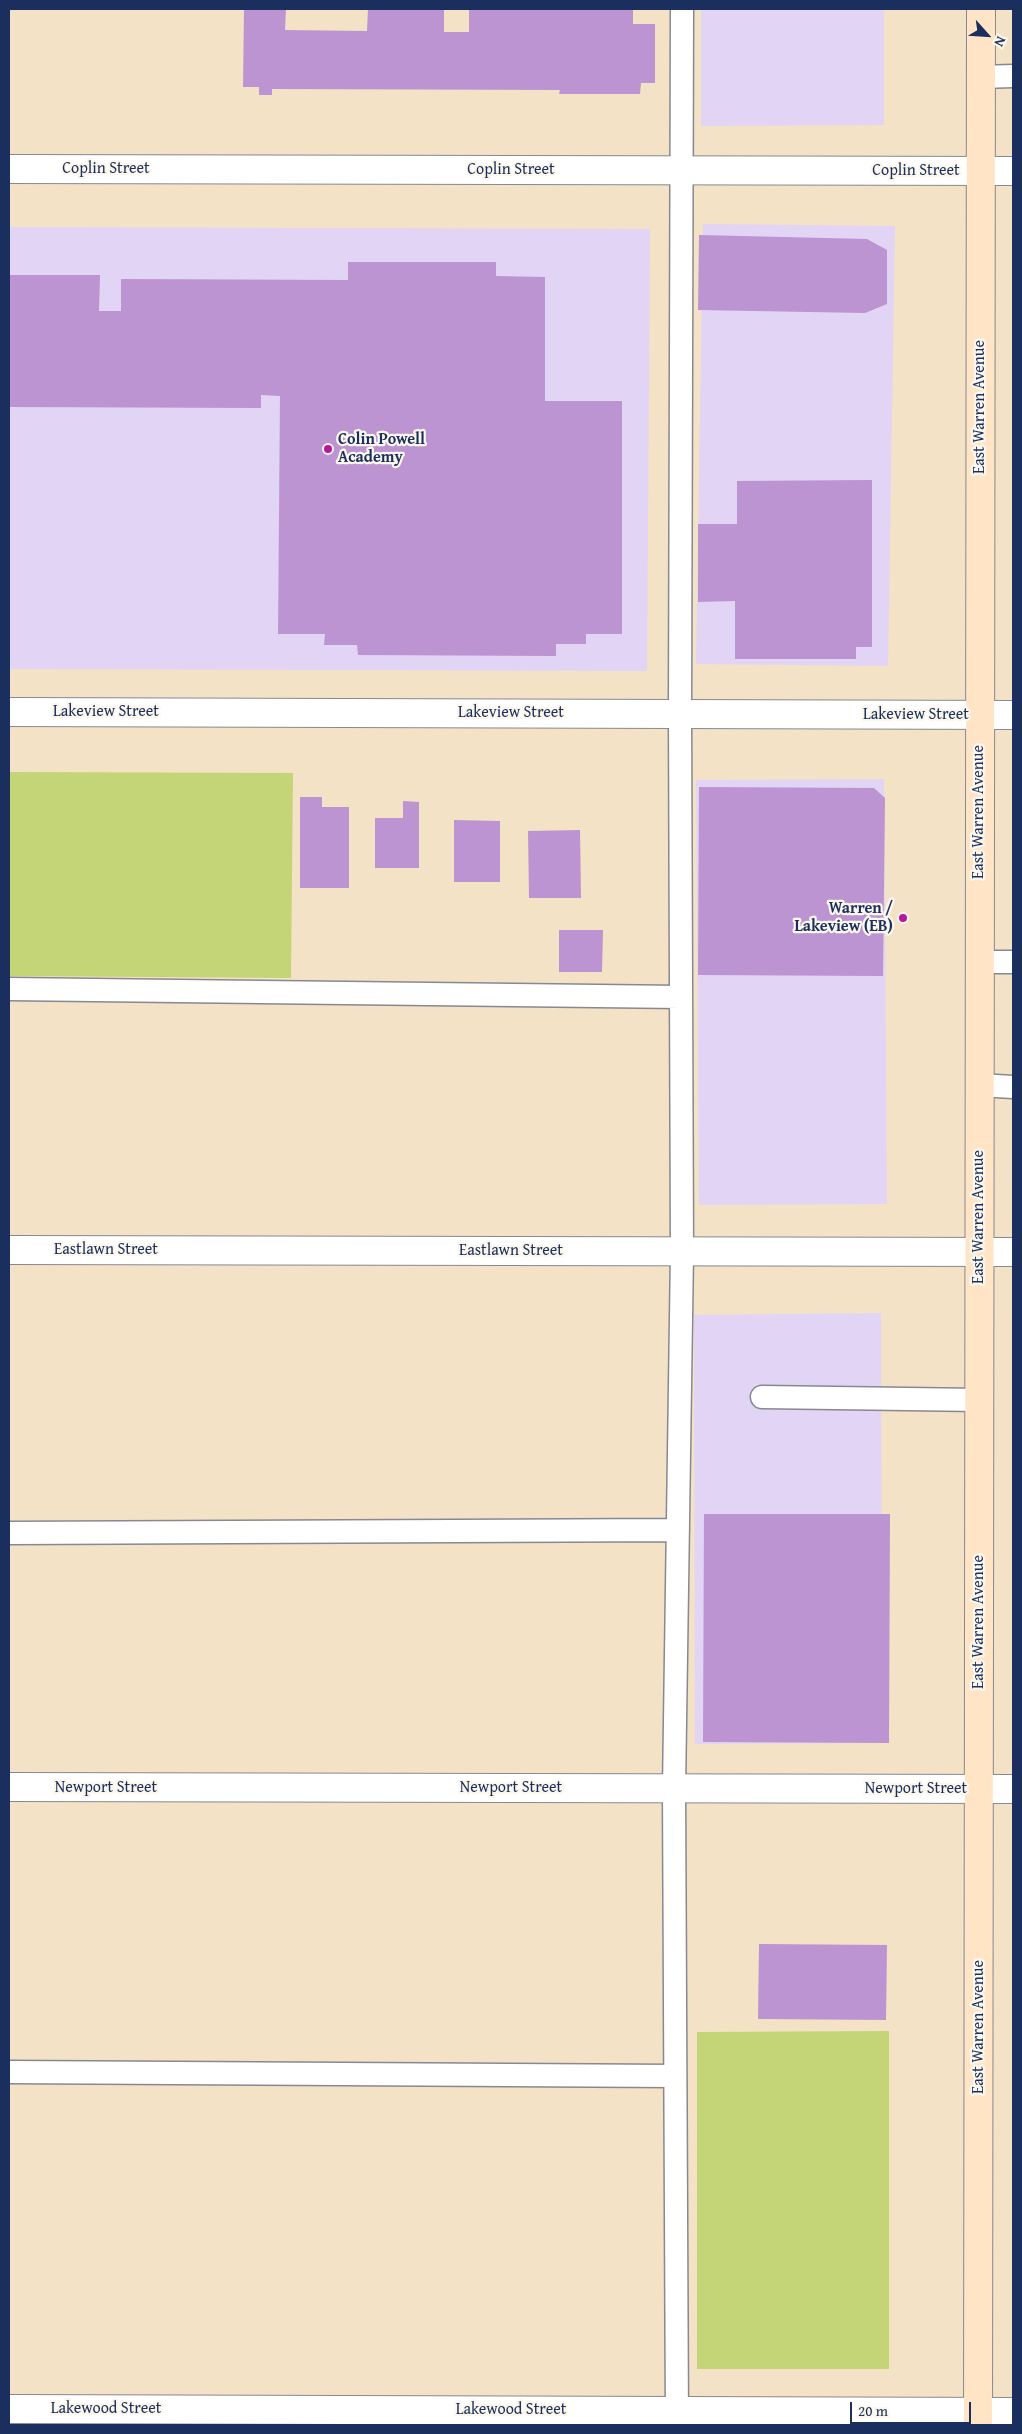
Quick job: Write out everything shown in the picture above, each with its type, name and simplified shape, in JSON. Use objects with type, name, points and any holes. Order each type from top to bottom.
[{"type":"main road","name":"East Warren Avenue","points":[[978,2419],[981,9]]},
{"type":"street","name":"Coplin Street","points":[[9,169],[1013,171]]},
{"type":"street","name":"Lakeview Street","points":[[9,712],[1013,715]]},
{"type":"street","name":"Eastlawn Street","points":[[9,1250],[1013,1252]]},
{"type":"street","name":"Newport Street","points":[[9,1787],[1013,1789]]},
{"type":"street","name":"Lakewood Street","points":[[9,2409],[677,2418],[978,2419],[1013,2412]]},
{"type":"lane","points":[[677,2418],[674,1789],[682,1251],[680,713],[682,9]]},
{"type":"lane","points":[[981,77],[1013,76]]},
{"type":"lane","points":[[979,962],[1013,962]]},
{"type":"lane","points":[[9,989],[681,997]]},
{"type":"lane","points":[[979,1085],[1013,1087]]},
{"type":"lane","points":[[762,1397],[979,1400]]},
{"type":"lane","points":[[9,1533],[678,1530]]},
{"type":"lane","points":[[9,2072],[675,2076]]},
{"type":"shaded area","points":[[701,9],[884,9],[884,125],[701,126]]},
{"type":"shaded area","points":[[703,224],[895,226],[888,666],[696,664]]},
{"type":"shaded area","name":"Colin Powell Academy","points":[[9,227],[650,229],[647,671],[9,669]]},
{"type":"shaded area","points":[[884,779],[887,1204],[699,1205],[696,780]]},
{"type":"shaded area","points":[[881,1313],[882,1743],[695,1744],[694,1315]]},
{"type":"green space","points":[[9,772],[293,773],[291,978],[9,976]]},
{"type":"green space","points":[[889,2031],[889,2369],[697,2369],[697,2032]]},
{"type":"building","points":[[244,9],[286,9],[285,30],[367,31],[368,9],[444,9],[444,32],[469,32],[469,9],[633,9],[633,24],[655,24],[655,83],[641,83],[640,94],[559,94],[560,90],[272,89],[272,95],[259,95],[259,87],[243,87]]},
{"type":"building","points":[[699,235],[867,239],[887,250],[887,304],[865,313],[698,310]]},
{"type":"building","points":[[348,262],[496,262],[496,276],[545,277],[545,401],[622,401],[622,634],[586,634],[586,644],[556,644],[556,656],[358,655],[357,645],[324,645],[325,634],[278,634],[280,396],[261,395],[261,408],[9,407],[9,275],[100,275],[99,311],[121,311],[121,279],[348,280]]},
{"type":"building","points":[[872,480],[872,647],[856,647],[856,659],[735,659],[735,601],[698,602],[698,524],[737,524],[737,481]]},
{"type":"building","points":[[699,787],[874,788],[885,798],[883,976],[698,975]]},
{"type":"building","points":[[300,797],[322,797],[322,807],[349,807],[349,888],[300,888]]},
{"type":"building","points":[[403,801],[419,802],[419,868],[375,868],[375,818],[403,818]]},
{"type":"building","points":[[454,820],[500,821],[500,882],[454,882]]},
{"type":"building","points":[[580,830],[581,898],[529,898],[528,831]]},
{"type":"building","points":[[559,930],[603,930],[602,972],[559,972]]},
{"type":"building","points":[[704,1514],[890,1514],[889,1743],[703,1742]]},
{"type":"building","points":[[759,1944],[887,1945],[886,2020],[758,2019]]},
{"type":"place","name":"Colin Powell Academy","points":[[328,449]]},
{"type":"place","name":"Warren / Lakeview (EB)","points":[[903,918]]}]
